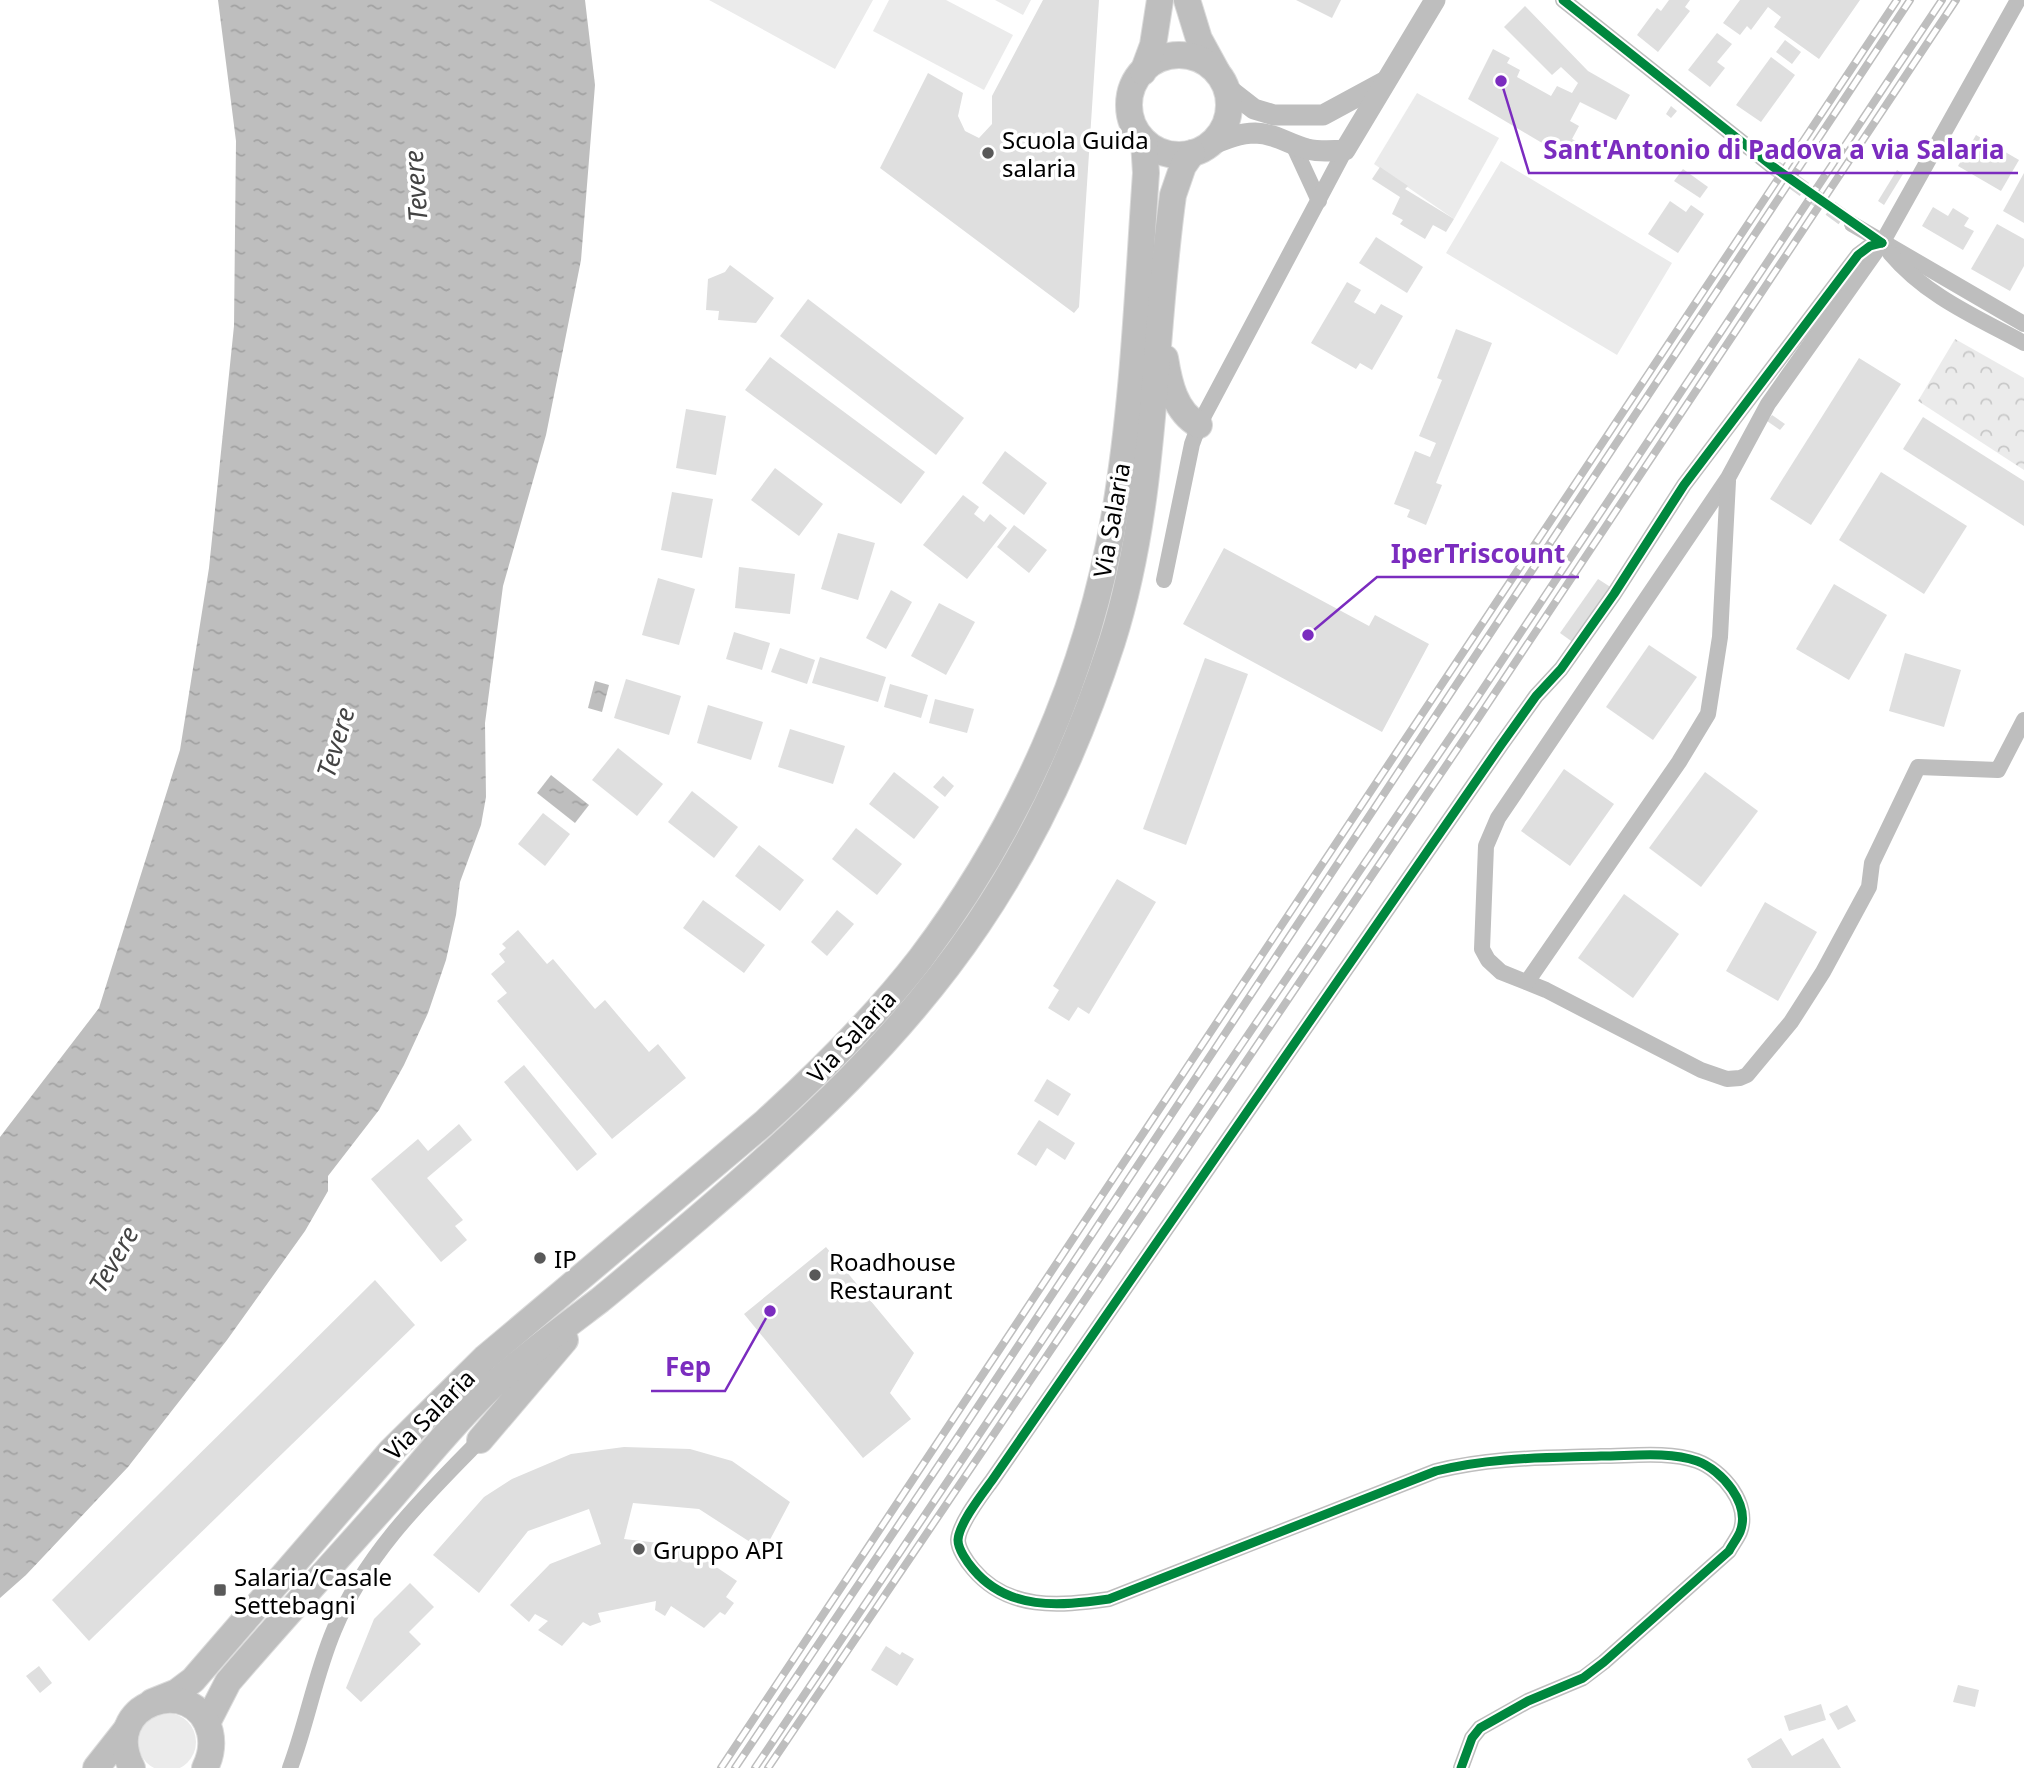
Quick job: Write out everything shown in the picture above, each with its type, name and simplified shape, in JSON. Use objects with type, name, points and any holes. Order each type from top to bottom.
[{"type":"main road","points":[[1143,72],[1153,45],[1160,0]]},
{"type":"main road","points":[[1187,0],[1199,39],[1222,81],[1229,106],[1226,122],[1218,136],[1200,150],[1176,155],[1158,150],[1144,141],[1135,129],[1130,113],[1130,95],[1136,79],[1153,62],[1169,56],[1188,55],[1204,61],[1222,81]]},
{"type":"main road","name":"Via Salaria","points":[[152,1702],[177,1692],[193,1679],[391,1451],[485,1358],[764,1123],[830,1060],[899,985],[971,886],[1008,823],[1056,719],[1089,625],[1104,570],[1115,515],[1127,424],[1146,173],[1144,141]]},
{"type":"main road","name":"Via Salaria","points":[[207,1723],[228,1682],[464,1415],[515,1366],[600,1299],[825,1105],[906,1018],[978,924],[1017,861],[1049,799],[1086,714],[1113,638],[1139,526],[1150,454],[1173,195],[1183,166],[1200,150]]},
{"type":"main road","points":[[1160,329],[1167,372],[1176,400],[1189,420],[1199,425]]},
{"type":"main road","points":[[480,1440],[600,1299]]},
{"type":"main road","points":[[96,1768],[138,1711],[152,1702],[178,1700],[196,1709],[207,1723],[212,1744],[212,1764]]},
{"type":"main road","points":[[126,1730],[124,1743],[132,1768]]},
{"type":"street","points":[[1164,580],[1192,444],[1199,425],[1345,150],[1435,0]]},
{"type":"street","points":[[1563,0],[1772,166]]},
{"type":"street","points":[[2018,0],[1882,243],[1768,404],[1728,478],[1498,818],[1488,838],[1482,950],[1501,972],[1527,982],[1701,1070],[1727,1079],[1740,1078],[1747,1075],[1791,1021],[1823,972],[1869,887],[1872,863],[1918,767],[1998,770],[2024,720]]},
{"type":"street","points":[[1222,81],[1254,109],[1273,115],[1323,115],[1389,79]]},
{"type":"street","points":[[1200,150],[1228,138],[1254,133],[1285,138],[1306,148],[1330,152],[1345,150]]},
{"type":"street","points":[[1285,138],[1295,149],[1319,201]]},
{"type":"street","points":[[1852,224],[2024,324]]},
{"type":"street","points":[[1882,243],[1903,268],[1929,291],[2024,343]]},
{"type":"street","points":[[1461,1768],[1472,1738],[1480,1728],[1528,1701],[1583,1678],[1729,1551],[1741,1530],[1740,1507],[1731,1487],[1712,1469],[1696,1461],[1657,1455],[1509,1458],[1471,1462],[1436,1471],[1109,1599],[1067,1605],[1030,1603],[1002,1592],[980,1577],[966,1561],[958,1541],[963,1525],[993,1479],[1501,745],[1536,696],[1562,669],[1684,485],[1858,255],[1870,246],[1882,243]]},
{"type":"street","points":[[1527,982],[1679,762],[1708,714],[1720,637],[1728,478]]},
{"type":"street","points":[[290,1768],[338,1619],[349,1597],[386,1539],[480,1440]]},
{"type":"street","points":[[278,1768],[303,1722]]},
{"type":"green space","points":[[709,0],[873,0],[835,69]]},
{"type":"green space","points":[[889,0],[946,0],[1013,35],[984,90],[873,31]]},
{"type":"green space","points":[[995,0],[1031,0],[1023,15]]},
{"type":"green space","points":[[1417,93],[1499,138],[1454,219],[1374,164]]},
{"type":"green space","points":[[1501,161],[1672,263],[1617,355],[1446,253]]},
{"type":"green space","points":[[1955,339],[2024,378],[2024,470],[1918,401]]},
{"type":"green space","points":[[161,1713],[173,1713],[188,1721],[196,1736],[196,1748],[188,1763],[173,1771],[161,1771],[146,1763],[138,1748],[138,1736],[146,1721]]},
{"type":"water","name":"Tevere","points":[[218,0],[585,0],[595,85],[581,260],[546,435],[503,586],[485,723],[486,797],[481,825],[460,882],[446,960],[428,1013],[379,1110],[328,1176],[328,1191],[305,1231],[227,1340],[128,1467],[26,1575],[0,1598],[0,1137],[99,1008],[180,750],[209,568],[234,326],[236,141]]},
{"type":"water","points":[[595,681],[609,685],[602,712],[588,708]]},
{"type":"water","points":[[551,775],[589,805],[575,823],[537,793]]},
{"type":"building","name":"Scuola Guida salaria","points":[[1043,0],[1099,0],[1079,307],[1074,313],[880,168],[928,73],[963,93],[958,116],[965,131],[979,138],[992,124],[992,96]]},
{"type":"building","points":[[1296,0],[1341,0],[1332,18]]},
{"type":"building","points":[[1669,0],[1690,0],[1685,7],[1690,11],[1658,52],[1637,35],[1657,8],[1661,11]]},
{"type":"building","points":[[1740,0],[1860,0],[1819,59],[1774,27],[1781,17],[1768,7],[1751,30],[1747,26],[1740,35],[1723,23]]},
{"type":"building","points":[[1525,6],[1588,71],[1630,95],[1616,120],[1580,102],[1570,121],[1579,126],[1572,139],[1578,142],[1569,159],[1468,99],[1493,49],[1510,58],[1507,63],[1520,70],[1517,77],[1551,96],[1557,86],[1572,93],[1578,83],[1561,67],[1552,75],[1504,27]]},
{"type":"building","points":[[1717,33],[1732,44],[1717,62],[1725,68],[1710,87],[1688,70]]},
{"type":"building","points":[[1785,40],[1801,52],[1792,64],[1776,52]]},
{"type":"building","points":[[1771,57],[1795,75],[1761,122],[1736,105]]},
{"type":"building","points":[[1671,106],[1677,111],[1671,118],[1666,114]]},
{"type":"building","points":[[1976,135],[2019,160],[2001,191],[1958,166]]},
{"type":"building","points":[[1380,167],[1408,186],[1405,189],[1454,219],[1446,232],[1433,225],[1425,239],[1400,224],[1403,220],[1392,214],[1400,197],[1372,179]]},
{"type":"building","points":[[1683,169],[1708,187],[1700,198],[1674,181]]},
{"type":"building","points":[[1897,170],[1903,174],[1884,205],[1878,201]]},
{"type":"building","points":[[2024,173],[2024,223],[2003,211]]},
{"type":"building","points":[[1670,201],[1686,212],[1691,205],[1704,214],[1678,253],[1648,234]]},
{"type":"building","points":[[1933,207],[1948,216],[1953,208],[1969,218],[1964,226],[1974,231],[1963,250],[1922,226]]},
{"type":"building","points":[[1997,224],[2024,239],[2024,266],[2010,291],[1971,269]]},
{"type":"building","points":[[1376,237],[1423,267],[1407,293],[1359,263]]},
{"type":"building","points":[[730,265],[774,298],[756,323],[718,320],[719,311],[706,310],[708,279],[725,272]]},
{"type":"building","points":[[1347,282],[1361,290],[1354,302],[1375,314],[1381,304],[1403,316],[1372,370],[1360,363],[1356,369],[1311,343]]},
{"type":"building","points":[[808,299],[964,418],[936,455],[780,336]]},
{"type":"building","points":[[1456,329],[1492,343],[1436,483],[1442,485],[1426,525],[1407,517],[1410,510],[1394,504],[1415,451],[1430,457],[1436,443],[1419,436],[1442,380],[1437,378]]},
{"type":"building","points":[[770,357],[925,472],[901,504],[745,390]]},
{"type":"building","points":[[1859,358],[1901,384],[1811,525],[1770,499]]},
{"type":"building","points":[[686,409],[726,416],[716,475],[676,468]]},
{"type":"building","points":[[1772,415],[1785,424],[1780,430],[1767,421]]},
{"type":"building","points":[[1923,417],[2024,481],[2024,526],[1903,449]]},
{"type":"building","points":[[1005,451],[1047,483],[1024,515],[982,483]]},
{"type":"building","points":[[775,468],[823,504],[799,536],[751,500]]},
{"type":"building","points":[[1881,472],[1967,526],[1924,594],[1839,540]]},
{"type":"building","points":[[672,492],[713,499],[702,558],[661,550]]},
{"type":"building","points":[[963,495],[979,507],[974,514],[984,522],[990,514],[1007,528],[967,579],[923,545]]},
{"type":"building","points":[[1014,525],[1047,550],[1029,573],[997,547]]},
{"type":"building","points":[[838,533],[875,543],[858,600],[821,589]]},
{"type":"building","points":[[1224,548],[1369,626],[1375,615],[1429,644],[1382,732],[1183,624]]},
{"type":"building","points":[[739,567],[795,574],[790,614],[735,608]]},
{"type":"building","points":[[658,578],[695,589],[679,645],[642,635]]},
{"type":"building","points":[[1598,579],[1612,588],[1574,643],[1560,633]]},
{"type":"building","points":[[1834,584],[1887,615],[1849,680],[1796,649]]},
{"type":"building","points":[[891,590],[912,602],[886,649],[866,638]]},
{"type":"building","points":[[939,603],[975,622],[946,675],[911,656]]},
{"type":"building","points":[[734,632],[770,643],[762,670],[726,659]]},
{"type":"building","points":[[1649,645],[1697,677],[1653,740],[1606,707]]},
{"type":"building","points":[[780,648],[815,660],[807,684],[771,672]]},
{"type":"building","points":[[1905,653],[1961,670],[1944,727],[1889,711]]},
{"type":"building","points":[[820,657],[886,677],[878,702],[812,683]]},
{"type":"building","points":[[1205,658],[1248,674],[1186,845],[1143,829]]},
{"type":"building","points":[[626,679],[681,696],[669,735],[614,718]]},
{"type":"building","points":[[890,684],[928,695],[921,718],[884,707]]},
{"type":"building","points":[[935,699],[974,709],[967,733],[929,723]]},
{"type":"building","points":[[708,705],[763,722],[751,760],[697,743]]},
{"type":"building","points":[[790,729],[845,746],[833,784],[778,767]]},
{"type":"building","points":[[618,748],[663,784],[637,816],[592,780]]},
{"type":"building","points":[[1564,769],[1614,804],[1570,866],[1521,831]]},
{"type":"building","points":[[894,772],[939,807],[914,839],[869,804]]},
{"type":"building","points":[[1705,772],[1758,811],[1701,887],[1649,848]]},
{"type":"building","points":[[943,776],[954,786],[945,797],[933,787]]},
{"type":"building","points":[[692,791],[738,827],[714,858],[668,822]]},
{"type":"building","points":[[543,813],[570,834],[545,866],[518,844]]},
{"type":"building","points":[[856,828],[902,864],[877,895],[832,859]]},
{"type":"building","points":[[759,845],[804,880],[780,911],[735,876]]},
{"type":"building","points":[[1117,879],[1156,902],[1089,1014],[1078,1007],[1069,1021],[1048,1008],[1059,990],[1053,986]]},
{"type":"building","points":[[1624,894],[1679,934],[1633,998],[1578,958]]},
{"type":"building","points":[[703,900],[765,945],[744,973],[683,928]]},
{"type":"building","points":[[1765,902],[1817,932],[1778,1001],[1726,971]]},
{"type":"building","points":[[837,910],[854,924],[827,956],[811,942]]},
{"type":"building","points":[[518,930],[547,964],[553,959],[595,1009],[605,1000],[649,1052],[658,1044],[686,1078],[612,1139],[497,1001],[507,993],[491,974],[505,962],[499,954],[506,948],[502,944]]},
{"type":"building","points":[[524,1065],[597,1154],[577,1171],[504,1082]]},
{"type":"building","points":[[1047,1079],[1071,1094],[1058,1116],[1034,1101]]},
{"type":"building","points":[[1039,1120],[1075,1143],[1065,1160],[1047,1148],[1036,1166],[1017,1154]]},
{"type":"building","points":[[459,1124],[472,1140],[427,1178],[463,1220],[455,1226],[467,1240],[441,1262],[371,1179],[418,1139],[428,1151]]},
{"type":"building","points":[[826,1247],[914,1353],[890,1393],[911,1419],[863,1458],[744,1314]]},
{"type":"building","points":[[375,1280],[415,1325],[89,1641],[52,1600]]},
{"type":"building","name":"Gruppo API","points":[[624,1447],[690,1449],[732,1461],[790,1502],[764,1551],[699,1509],[633,1503],[624,1539],[685,1546],[737,1581],[726,1597],[734,1603],[725,1615],[720,1612],[704,1628],[671,1606],[665,1616],[655,1610],[656,1601],[598,1613],[601,1622],[590,1626],[583,1622],[562,1646],[538,1630],[548,1621],[535,1614],[529,1622],[510,1605],[550,1564],[601,1544],[589,1509],[528,1531],[479,1593],[433,1555],[484,1497],[512,1479],[571,1454]]},
{"type":"building","points":[[410,1583],[434,1607],[409,1632],[421,1644],[361,1702],[346,1688],[374,1619]]},
{"type":"building","points":[[886,1646],[900,1655],[902,1652],[914,1659],[897,1686],[871,1670]]},
{"type":"building","points":[[39,1666],[52,1683],[40,1693],[26,1676]]},
{"type":"building","points":[[1958,1685],[1979,1690],[1975,1707],[1953,1702]]},
{"type":"building","points":[[1821,1704],[1826,1720],[1789,1731],[1784,1716]]},
{"type":"building","points":[[1847,1705],[1856,1721],[1838,1730],[1829,1714]]},
{"type":"building","points":[[1781,1738],[1792,1756],[1823,1738],[1841,1768],[1752,1768],[1747,1759]]},
{"type":"tunnel","points":[[1772,166],[1852,224]]},
{"type":"railway","points":[[721,1768],[1897,0]]},
{"type":"railway","points":[[735,1768],[959,1435],[1910,0]]},
{"type":"railway","points":[[755,1768],[1477,698],[1942,0]]},
{"type":"railway","points":[[768,1768],[1475,723],[1956,0]]},
{"type":"cycle path","points":[[1563,0],[1772,166],[1882,243]]},
{"type":"cycle path","points":[[1461,1768],[1472,1738],[1480,1728],[1528,1701],[1583,1678],[1729,1551],[1740,1532],[1741,1510],[1732,1489],[1716,1472],[1706,1465],[1686,1458],[1649,1455],[1518,1459],[1457,1466],[1436,1471],[1109,1599],[1072,1603],[1053,1604],[1018,1599],[987,1583],[963,1555],[958,1540],[959,1533],[978,1500],[1501,745],[1536,696],[1561,669],[1614,594],[1684,485],[1858,255],[1870,246],[1882,243]]},
{"type":"place","name":"Sant'Antonio di Padova a via Salaria","points":[[1501,81]]},
{"type":"place","name":"Scuola Guida salaria","points":[[988,153]]},
{"type":"place","name":"IperTriscount","points":[[1308,635]]},
{"type":"place","name":"IP","points":[[540,1258]]},
{"type":"place","name":"Roadhouse Restaurant","points":[[815,1275]]},
{"type":"place","name":"Fep","points":[[770,1311]]},
{"type":"place","name":"Gruppo API","points":[[639,1549]]},
{"type":"place","name":"Salaria/Casale Settebagni","points":[[220,1590]]}]
